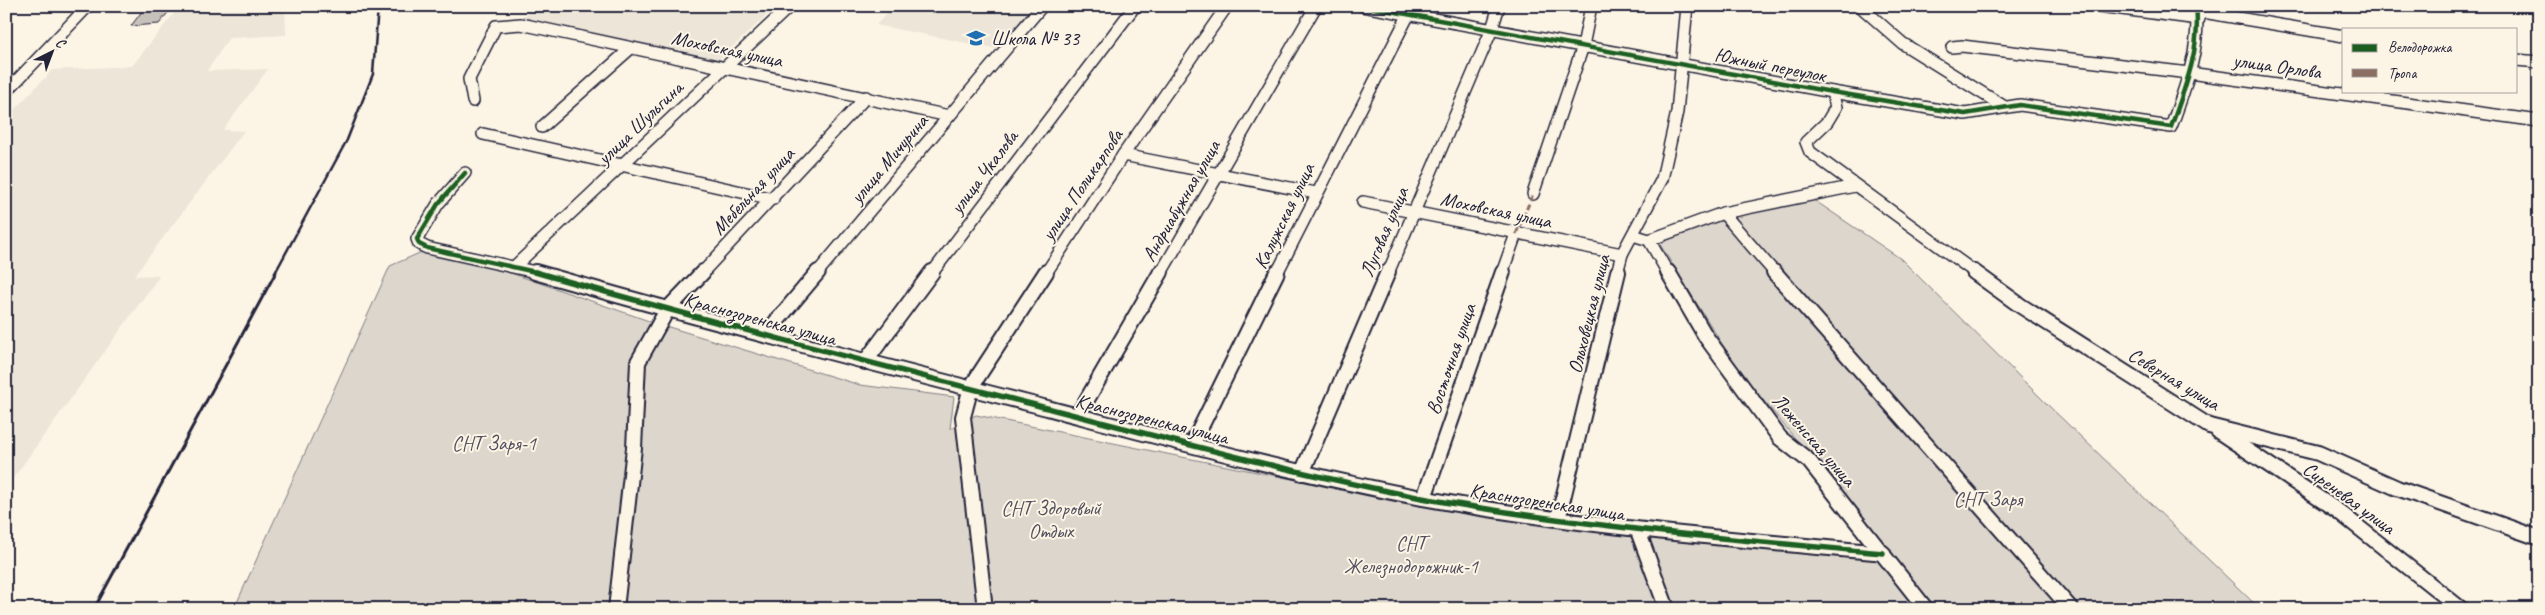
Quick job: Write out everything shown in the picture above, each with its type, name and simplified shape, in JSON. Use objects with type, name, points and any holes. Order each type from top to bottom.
[{"type":"street","points":[[6,92],[88,6]]},
{"type":"street","name":"улица Шульгина","points":[[515,266],[622,167],[790,6]]},
{"type":"street","name":"улица Мичурина","points":[[765,335],[1042,6]]},
{"type":"street","name":"улица Чкалова","points":[[865,362],[1035,135],[1136,6]]},
{"type":"street","name":"улица Поликарпова","points":[[985,609],[963,417],[971,388],[1123,155],[1227,6]]},
{"type":"street","name":"Андриабужная улица","points":[[1078,415],[1316,6]]},
{"type":"street","name":"Южный переулок","points":[[1363,6],[1411,10],[1492,29],[1832,92],[1965,114],[1984,114],[2003,106],[2039,106],[2171,127],[2190,73]]},
{"type":"street","name":"Луговая улица","points":[[1302,473],[1492,29],[1499,6]]},
{"type":"street","points":[[1533,194],[1583,46],[1591,6]]},
{"type":"street","name":"Ольховецкая улица","points":[[1558,519],[1622,254],[1662,179],[1677,112],[1687,6]]},
{"type":"street","points":[[1860,6],[1902,43],[2003,106]]},
{"type":"street","points":[[2098,6],[2197,12],[2342,36]]},
{"type":"street","name":"Калужская улица","points":[[1192,445],[1316,193],[1411,10]]},
{"type":"street","points":[[2190,73],[2197,12]]},
{"type":"street","name":"Моховская улица","points":[[472,101],[470,80],[496,26],[521,24],[950,116]]},
{"type":"street","name":"улица Орлова","points":[[1952,46],[2190,73],[2539,121]]},
{"type":"street","points":[[542,127],[630,48]]},
{"type":"street","points":[[2518,60],[2539,62]]},
{"type":"street","name":"Северная улица","points":[[1832,92],[1836,107],[1826,122],[1806,142],[1810,152],[2021,306],[2209,426],[2318,453],[2397,488],[2539,538]]},
{"type":"street","name":"Мебельная улица","points":[[616,609],[634,448],[638,362],[666,310],[773,199],[866,97]]},
{"type":"street","points":[[483,134],[622,167],[773,199]]},
{"type":"street","points":[[1123,155],[1316,193]]},
{"type":"street","name":"Краснозоренская улица","points":[[465,173],[442,199],[423,227],[417,239],[419,244],[427,248],[515,266],[666,310],[1302,473],[1424,498],[1638,531],[1882,552]]},
{"type":"street","points":[[1633,235],[1649,240],[1723,213],[1855,186]]},
{"type":"street","name":"Моховская улица","points":[[1363,202],[1622,254]]},
{"type":"street","points":[[1723,213],[1773,273],[1930,445],[2071,609]]},
{"type":"street","name":"Восточная улица","points":[[1424,498],[1516,234]]},
{"type":"street","name":"Леженская улица","points":[[1649,240],[1706,338],[1780,438],[1809,461],[1926,609]]},
{"type":"street","name":"Сиреневая улица","points":[[2209,426],[2338,511],[2461,609]]},
{"type":"street","points":[[1638,531],[1667,609]]},
{"type":"shaded area","points":[[180,6],[285,6],[286,35],[229,38],[207,71],[268,69],[223,130],[244,131],[134,276],[160,275],[6,488],[6,119],[52,70],[132,66]]},
{"type":"shaded area","points":[[538,6],[777,6],[718,60],[526,19],[525,16]]},
{"type":"shaded area","name":"Школа № 33","points":[[894,6],[1039,6],[1003,50],[876,25]]},
{"type":"green space","points":[[1814,200],[1901,259],[2050,407],[2260,609],[234,609],[390,266],[424,251],[508,272],[649,321],[860,385],[954,397],[950,429],[976,415],[1318,484],[1547,524],[1662,539],[1778,551],[1894,558],[1739,371],[1659,243],[1731,217]]},
{"type":"building","points":[[146,6],[173,6],[159,24],[131,26]]},
{"type":"railway","points":[[275,273],[347,140],[373,74],[378,6]]},
{"type":"railway","points":[[94,609],[276,272]]},
{"type":"marked path","points":[[1516,234],[1533,194]]},
{"type":"cycle path","points":[[1363,6],[1832,92],[1965,114],[2020,105],[2171,127],[2195,51],[2198,20],[2196,6]]},
{"type":"cycle path","points":[[465,173],[432,213],[417,239],[419,244],[427,248],[515,266],[667,310],[1302,473],[1424,498],[1638,531],[1883,553]]},
{"type":"place","name":"Школа № 33","points":[[976,38]]},
{"type":"park label","name":"СНТ Заря-1","points":[[494,443]]},
{"type":"park label","name":"СНТ Заря","points":[[1988,499]]},
{"type":"park label","name":"СНТ Здоровый Отдых","points":[[1051,520]]},
{"type":"park label","name":"СНТ Железнодорожник-1","points":[[1411,554]]}]
